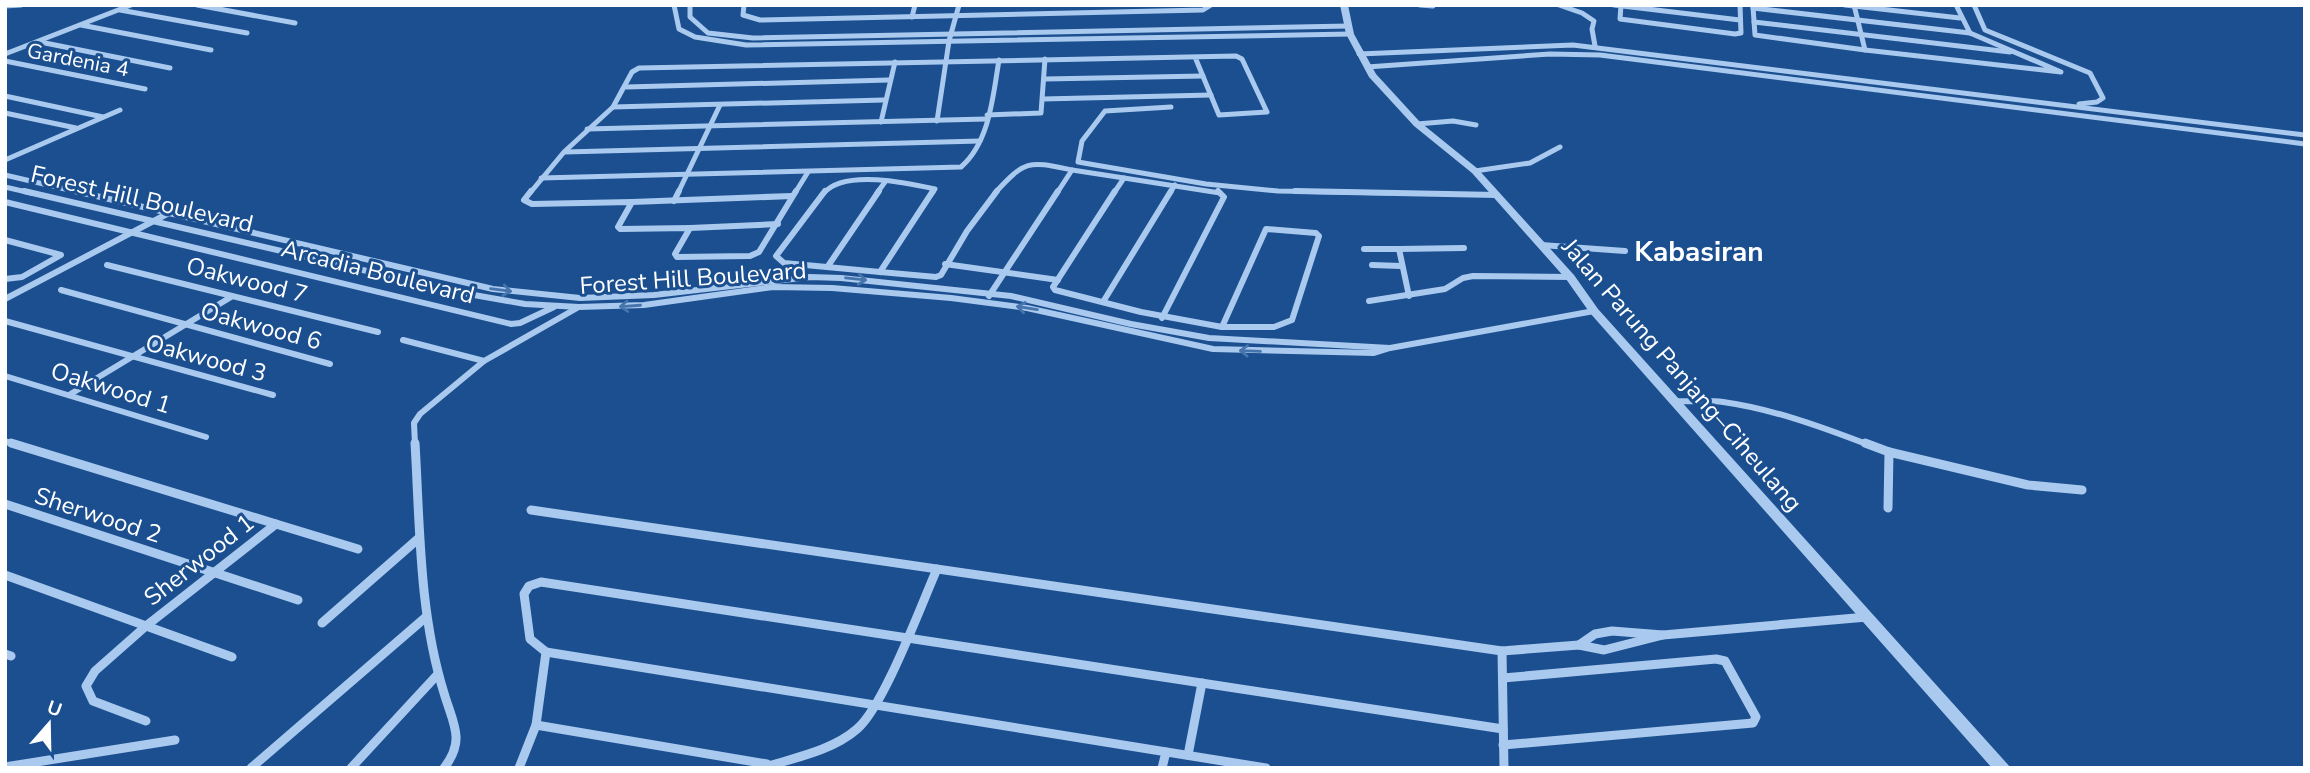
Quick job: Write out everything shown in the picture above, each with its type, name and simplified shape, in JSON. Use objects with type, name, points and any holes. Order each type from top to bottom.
[{"type":"street","points":[[5,6],[21,5]]},
{"type":"street","points":[[5,54],[131,5]]},
{"type":"street","points":[[197,5],[295,23]]},
{"type":"street","points":[[674,5],[679,29],[695,37],[746,45],[1349,30]]},
{"type":"street","points":[[690,5],[690,17],[694,23],[708,33],[729,37],[1349,30]]},
{"type":"street","points":[[744,5],[743,15],[760,20],[1203,10],[1210,5]]},
{"type":"street","points":[[912,17],[915,5]]},
{"type":"street","points":[[937,121],[949,41],[959,5]]},
{"type":"street","points":[[1008,16],[1009,5]]},
{"type":"street","name":"Jalan Parung Panjang–Ciheulang","points":[[1343,5],[1359,54],[1398,105],[1475,171],[1497,195],[1570,277],[1594,311],[2003,768]]},
{"type":"street","points":[[1420,5],[1433,6]]},
{"type":"street","points":[[1559,5],[1582,13],[1594,21],[1592,29],[1595,46]]},
{"type":"street","points":[[1614,5],[1740,20]]},
{"type":"street","points":[[1621,6],[1621,20],[1741,33],[1740,6],[1728,5]]},
{"type":"street","points":[[1845,5],[1960,18]]},
{"type":"street","points":[[1956,5],[1960,18],[1970,33]]},
{"type":"street","points":[[1974,5],[1985,30],[2090,73],[2103,98],[2097,102],[2068,105]]},
{"type":"street","points":[[1854,6],[1865,50]]},
{"type":"street","points":[[1753,7],[1970,33],[2061,72],[1760,37],[1755,35],[1753,7]]},
{"type":"street","points":[[120,10],[247,33]]},
{"type":"street","points":[[1754,22],[2020,53]]},
{"type":"street","points":[[80,25],[211,50]]},
{"type":"street","points":[[37,42],[170,68]]},
{"type":"street","points":[[1359,54],[1573,44],[2305,135]]},
{"type":"street","points":[[1367,67],[1550,54],[1600,55],[2305,145]]},
{"type":"street","points":[[792,196],[632,202],[524,200],[564,152],[613,107],[632,72],[646,67],[1045,59],[1195,57],[1241,57],[1267,113],[1222,116],[1195,57]]},
{"type":"street","points":[[587,129],[937,121],[1037,114],[1042,111],[1045,59]]},
{"type":"street","points":[[541,178],[954,169],[969,162],[980,141],[999,60]]},
{"type":"street","name":"Gardenia 4","points":[[5,61],[145,89]]},
{"type":"street","points":[[881,122],[895,62]]},
{"type":"street","points":[[1045,79],[1203,76]]},
{"type":"street","points":[[626,87],[889,80]]},
{"type":"street","points":[[1043,99],[1211,95]]},
{"type":"street","points":[[5,96],[103,117]]},
{"type":"street","points":[[613,107],[884,100]]},
{"type":"street","points":[[674,201],[690,174],[698,149],[720,105]]},
{"type":"street","points":[[1171,107],[1105,111],[1084,139],[1077,154],[1079,162],[1192,182],[1278,191],[1497,195]]},
{"type":"street","name":"Forest Hill Boulevard","points":[[5,161],[120,110]]},
{"type":"street","points":[[5,113],[77,129]]},
{"type":"street","points":[[1417,124],[1454,121],[1476,125]]},
{"type":"street","points":[[564,152],[980,141]]},
{"type":"street","points":[[1475,171],[1526,165],[1545,158],[1560,147]]},
{"type":"street","points":[[5,151],[18,155]]},
{"type":"street","points":[[5,161],[10,166],[5,174]]},
{"type":"street","points":[[880,272],[935,189],[885,182],[850,181],[834,184],[827,189],[776,256],[784,262],[880,272],[936,277],[941,275],[979,210],[1023,167],[1035,164],[1218,191],[1224,197],[1162,318]]},
{"type":"street","points":[[985,302],[1072,170]]},
{"type":"street","points":[[690,228],[676,254],[677,257],[755,255],[778,224],[808,172]]},
{"type":"street","name":"Forest Hill Boulevard","points":[[5,174],[493,289],[593,299],[654,295],[810,277],[991,293],[1209,338],[1390,348]]},
{"type":"street","points":[[1124,178],[1053,288],[1055,290],[1162,318],[1222,327],[1281,328],[1292,320],[1319,236],[1316,233],[1266,229],[1222,327]]},
{"type":"street","points":[[828,266],[885,182]]},
{"type":"street","points":[[1103,302],[1175,184]]},
{"type":"street","name":"Forest Hill Boulevard","points":[[5,187],[457,292],[525,304],[579,307],[644,305],[753,289],[795,287],[884,292],[1053,312],[1160,339],[1213,349],[1374,353],[1390,348]]},
{"type":"street","name":"Arcadia Boulevard","points":[[5,202],[510,324],[520,323],[571,298]]},
{"type":"street","points":[[632,202],[618,227],[620,229],[778,224]]},
{"type":"street","points":[[5,299],[167,214]]},
{"type":"street","points":[[5,240],[61,255],[22,277],[5,279]]},
{"type":"street","points":[[1541,244],[1625,251]]},
{"type":"street","points":[[1364,249],[1464,248]]},
{"type":"street","points":[[1399,249],[1409,296]]},
{"type":"street","points":[[945,264],[1058,280]]},
{"type":"street","name":"Oakwood 7","points":[[107,265],[378,332]]},
{"type":"street","points":[[1373,265],[1401,266]]},
{"type":"street","points":[[1370,301],[1445,289],[1463,278],[1473,276],[1570,277]]},
{"type":"street","name":"Oakwood 6","points":[[61,290],[330,364]]},
{"type":"street","points":[[69,395],[231,296]]},
{"type":"street","points":[[444,768],[455,754],[458,739],[438,674],[426,617],[419,538],[414,423],[484,361],[593,299]]},
{"type":"street","points":[[1390,348],[1594,311]]},
{"type":"street","name":"Oakwood 3","points":[[5,321],[129,358],[273,395]]},
{"type":"street","points":[[403,340],[484,361]]},
{"type":"street","name":"Oakwood 1","points":[[5,376],[206,437]]},
{"type":"street","points":[[1674,401],[1719,402],[1740,406],[1834,431],[1889,452],[2028,485],[2082,490]]},
{"type":"street","name":"Sherwood 1","points":[[5,441],[276,524]]},
{"type":"street","points":[[1888,508],[1889,452]]},
{"type":"street","name":"Sherwood 2","points":[[5,504],[298,600]]},
{"type":"street","points":[[531,510],[1502,651],[1579,645],[1604,650],[1663,635],[1867,617]]},
{"type":"street","points":[[276,524],[358,549]]},
{"type":"street","name":"Sherwood 1","points":[[146,721],[93,701],[87,694],[86,685],[95,671],[146,626],[276,524]]},
{"type":"street","points":[[322,623],[419,538]]},
{"type":"street","points":[[536,725],[765,766],[832,745],[858,729],[876,705],[937,569]]},
{"type":"street","points":[[5,575],[232,657]]},
{"type":"street","points":[[1266,768],[546,652],[530,639],[524,594],[529,586],[541,582],[1503,729]]},
{"type":"street","points":[[251,768],[426,617]]},
{"type":"street","points":[[1579,645],[1595,634],[1612,631],[1663,635]]},
{"type":"street","points":[[1502,651],[1504,768]]},
{"type":"street","points":[[519,768],[536,725],[546,652]]},
{"type":"street","points":[[1503,678],[1716,659],[1725,661],[1756,717],[1753,723],[1503,745]]},
{"type":"street","points":[[351,768],[438,674]]},
{"type":"street","points":[[1188,755],[1202,683]]},
{"type":"street","points":[[11,767],[175,740]]},
{"type":"street","points":[[1162,768],[1166,751]]},
{"type":"district","name":"Kabasiran","points":[[1699,252]]}]
